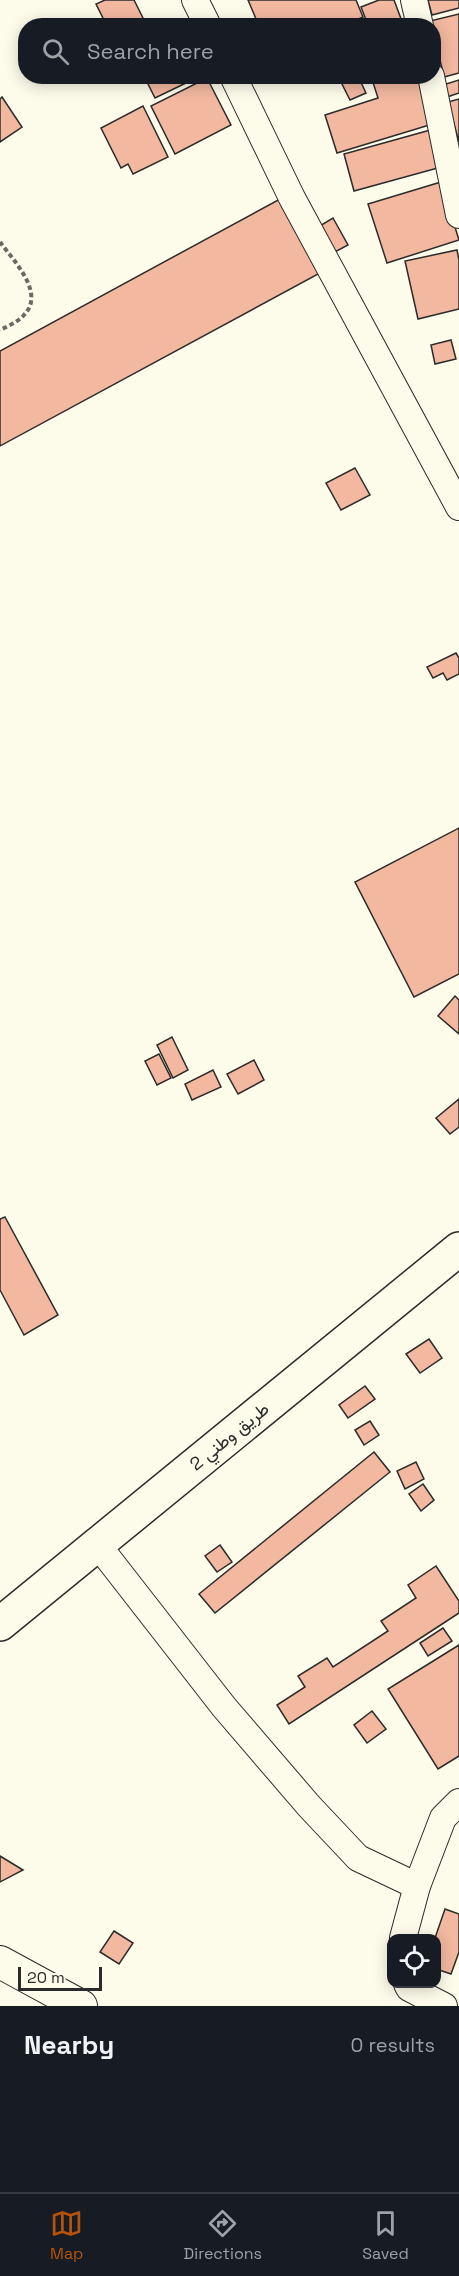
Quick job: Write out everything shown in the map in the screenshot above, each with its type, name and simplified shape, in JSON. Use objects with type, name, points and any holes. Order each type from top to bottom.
[{"type":"highway","name":"طريق وطني 2","points":[[0,1624],[459,1249]]},
{"type":"street","points":[[195,0],[204,18]]},
{"type":"street","points":[[414,0],[418,18]]},
{"type":"street","points":[[237,84],[292,198],[459,507]]},
{"type":"street","points":[[433,84],[459,215]]},
{"type":"street","points":[[97,1544],[224,1707],[358,1858],[417,1886]]},
{"type":"street","points":[[404,1934],[417,1886],[442,1818],[459,1802]]},
{"type":"street","points":[[0,1962],[81,2006]]},
{"type":"street","points":[[409,1988],[444,2006]]},
{"type":"path","points":[[0,242],[26,280],[32,294],[29,310],[23,317],[0,330]]},
{"type":"building","points":[[105,0],[134,0],[143,18],[103,18],[96,4]]},
{"type":"building","points":[[248,0],[356,0],[363,17],[361,18],[256,18]]},
{"type":"building","points":[[379,0],[394,0],[401,18],[365,18],[361,7]]},
{"type":"building","points":[[428,0],[459,0],[459,8],[432,15]]},
{"type":"building","points":[[459,14],[459,73],[444,77],[441,64],[441,18]]},
{"type":"building","points":[[459,80],[459,93],[447,97],[443,85]]},
{"type":"building","points":[[148,84],[184,84],[155,98]]},
{"type":"building","points":[[195,84],[210,84],[231,125],[175,154],[151,106]]},
{"type":"building","points":[[342,84],[362,84],[366,93],[350,100]]},
{"type":"building","points":[[374,84],[424,84],[436,123],[337,153],[325,115],[378,98]]},
{"type":"building","points":[[2,97],[22,127],[0,142],[0,99]]},
{"type":"building","points":[[459,99],[459,142],[448,102]]},
{"type":"building","points":[[143,106],[168,157],[133,174],[128,164],[121,168],[101,128]]},
{"type":"building","points":[[434,129],[445,166],[354,191],[344,154]]},
{"type":"building","points":[[441,182],[459,240],[387,263],[368,204]]},
{"type":"building","points":[[280,199],[320,273],[0,446],[0,351]]},
{"type":"building","points":[[333,218],[348,245],[333,253],[318,227]]},
{"type":"building","points":[[457,250],[459,309],[418,319],[405,261]]},
{"type":"building","points":[[451,340],[456,359],[435,364],[431,345]]},
{"type":"building","points":[[355,468],[370,495],[341,510],[326,483]]},
{"type":"building","points":[[456,653],[459,658],[459,674],[447,680],[443,673],[433,678],[427,667]]},
{"type":"building","points":[[459,828],[459,974],[414,997],[355,882]]},
{"type":"building","points":[[455,996],[459,1000],[459,1034],[438,1016]]},
{"type":"building","points":[[172,1037],[188,1070],[173,1078],[157,1045]]},
{"type":"building","points":[[159,1054],[171,1078],[157,1085],[145,1061]]},
{"type":"building","points":[[254,1060],[264,1080],[238,1094],[227,1074]]},
{"type":"building","points":[[213,1070],[221,1087],[192,1100],[185,1084]]},
{"type":"building","points":[[459,1099],[459,1127],[450,1134],[436,1118]]},
{"type":"building","points":[[5,1217],[58,1315],[24,1335],[0,1290],[0,1219]]},
{"type":"building","points":[[429,1339],[442,1358],[420,1373],[406,1354]]},
{"type":"building","points":[[365,1386],[375,1399],[348,1418],[339,1405]]},
{"type":"building","points":[[370,1421],[379,1435],[364,1445],[355,1430]]},
{"type":"building","points":[[374,1452],[390,1472],[215,1613],[199,1594]]},
{"type":"building","points":[[416,1462],[424,1479],[405,1489],[397,1471]]},
{"type":"building","points":[[423,1484],[434,1500],[421,1511],[409,1494]]},
{"type":"building","points":[[220,1545],[232,1562],[217,1572],[205,1556]]},
{"type":"building","points":[[436,1566],[459,1601],[459,1613],[289,1724],[277,1705],[305,1687],[298,1676],[327,1658],[333,1667],[388,1631],[381,1621],[416,1598],[408,1585]]},
{"type":"building","points":[[443,1628],[452,1641],[428,1656],[420,1643]]},
{"type":"building","points":[[459,1645],[459,1756],[438,1769],[388,1689]]},
{"type":"building","points":[[372,1711],[386,1729],[367,1743],[354,1725]]},
{"type":"building","points":[[0,1856],[23,1870],[0,1882]]},
{"type":"building","points":[[445,1909],[459,1914],[459,1952],[451,1974],[441,1971],[441,1934],[436,1934]]},
{"type":"building","points":[[114,1931],[133,1943],[119,1964],[100,1952]]}]
